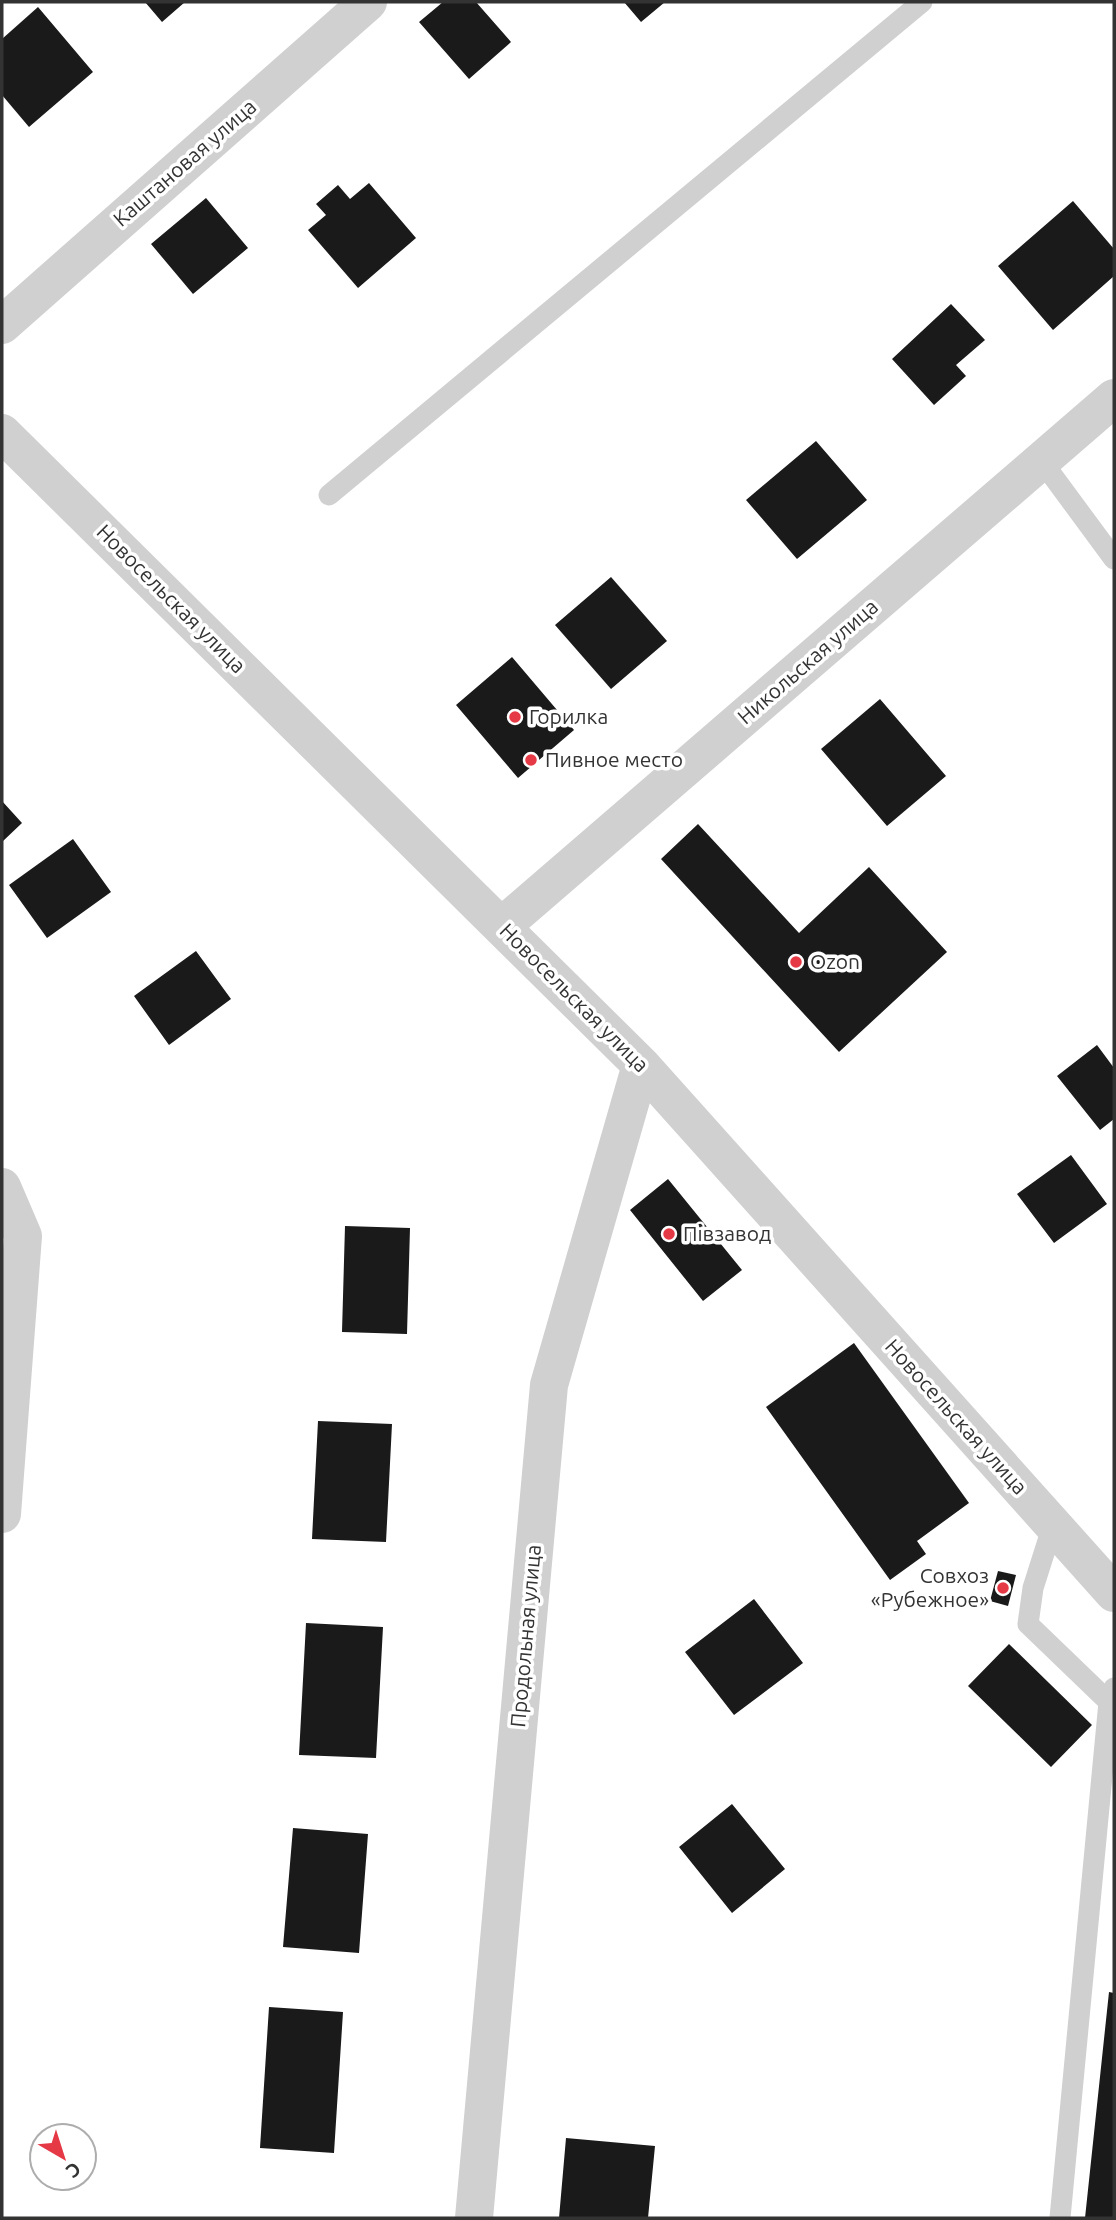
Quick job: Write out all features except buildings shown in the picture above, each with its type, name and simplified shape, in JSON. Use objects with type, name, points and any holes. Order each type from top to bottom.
[{"type":"street","name":"Каштановая улица","points":[[2,325],[368,2]]},
{"type":"street","name":"Никольская улица","points":[[502,926],[1114,398]]},
{"type":"street","name":"Новосельская улица","points":[[2,433],[641,1065],[1114,1593]]},
{"type":"street","name":"Продольная улица","points":[[474,2218],[549,1385],[641,1065]]},
{"type":"street","points":[[2,1187],[23,1236],[2,1514]]},
{"type":"lane","points":[[329,495],[922,2]]},
{"type":"lane","points":[[1041,460],[1114,559]]},
{"type":"lane","points":[[1053,1525],[1033,1588],[1028,1624],[1112,1695],[1060,2218]]},
{"type":"place","name":"Горилка","points":[[515,717]]},
{"type":"place","name":"Пивное место","points":[[531,760]]},
{"type":"place","name":"Ozon","points":[[796,962]]},
{"type":"place","name":"Пiвзавод","points":[[669,1234]]},
{"type":"place","name":"Совхоз «Рубежное»","points":[[1003,1588]]}]
